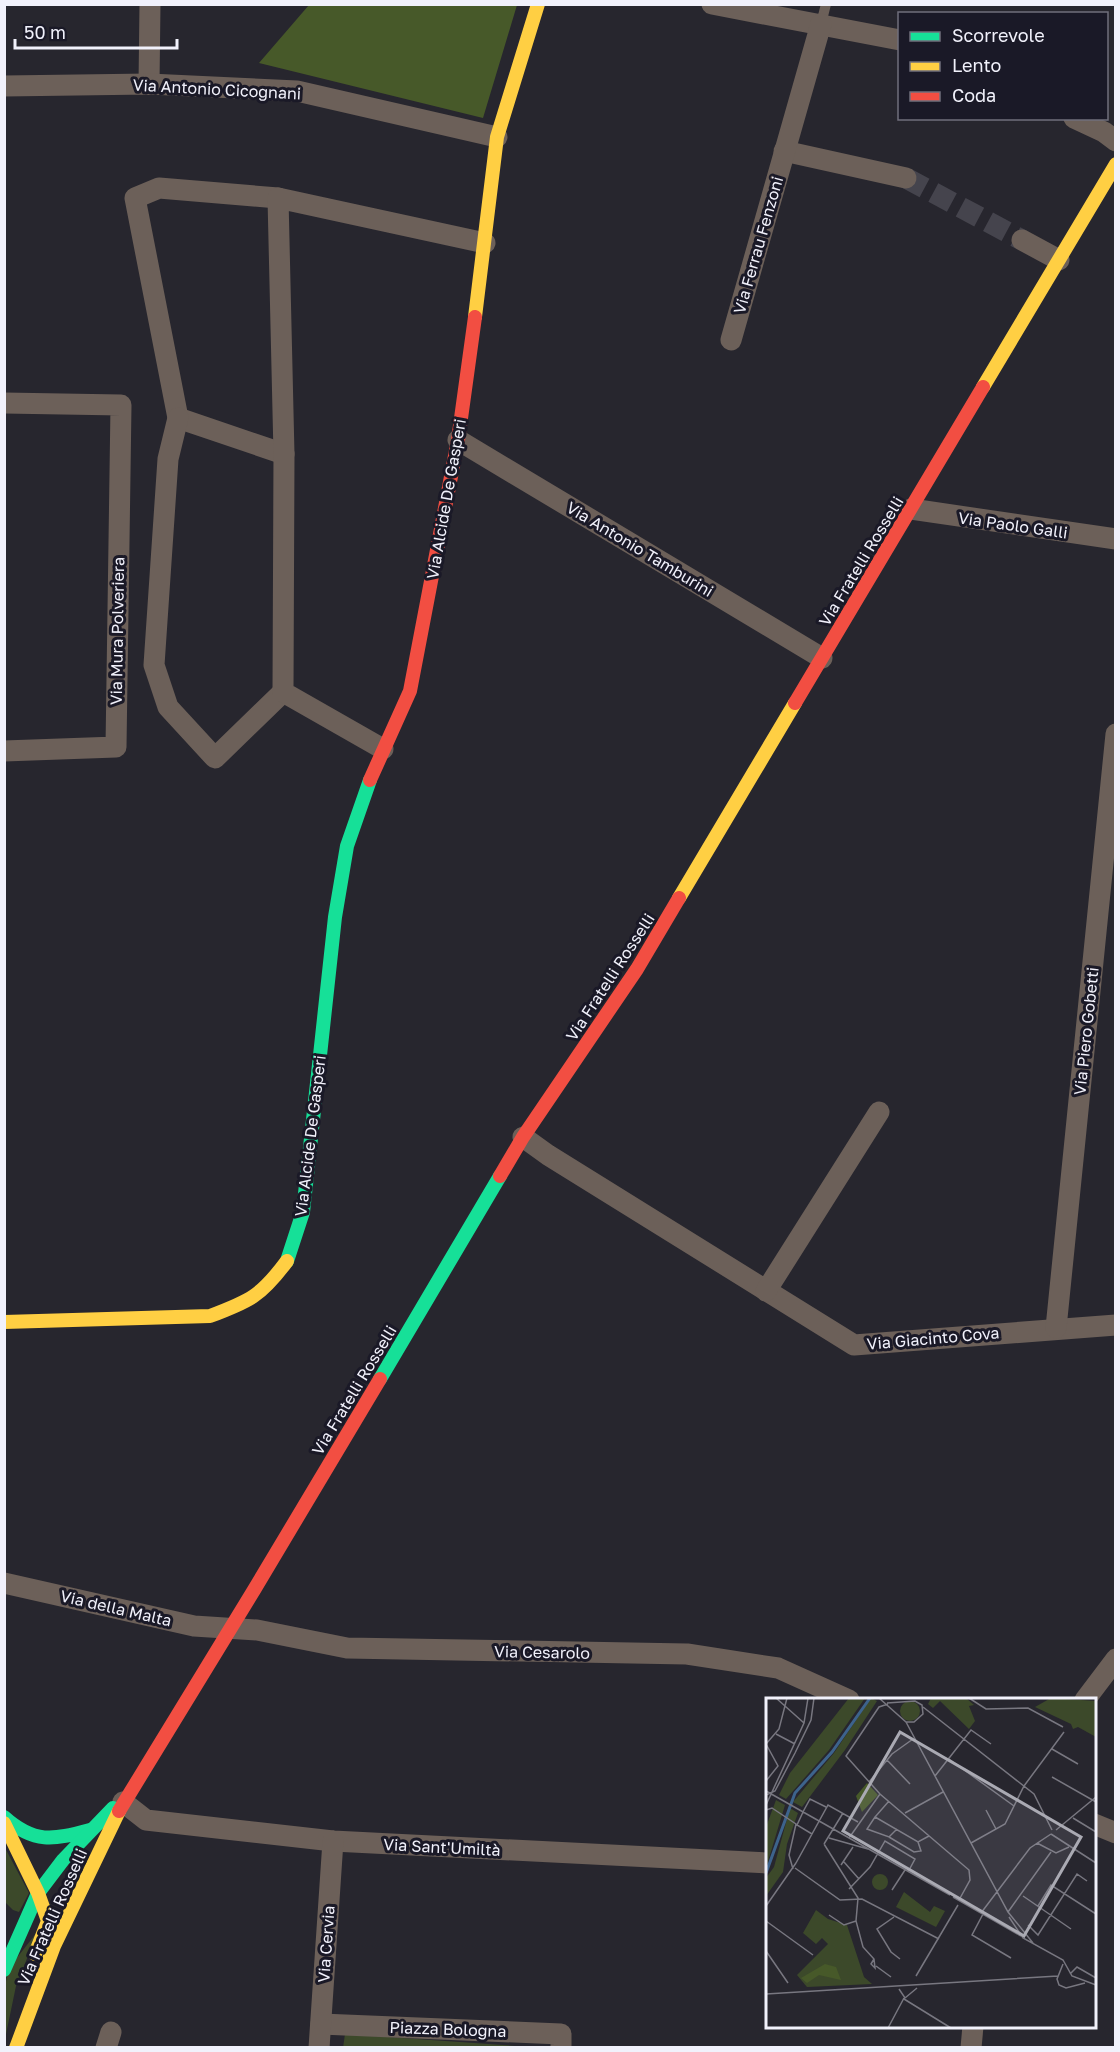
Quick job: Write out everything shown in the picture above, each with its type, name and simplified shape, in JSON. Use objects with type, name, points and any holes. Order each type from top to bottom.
[{"type":"main road","name":"Via Alcide De Gasperi","points":[[4,1322],[210,1316],[240,1305],[258,1295],[288,1260],[303,1212],[335,917],[347,846],[366,788],[410,691],[458,440],[498,136],[538,4]]},
{"type":"main road","name":"Via Fratelli Rosselli","points":[[18,2042],[54,1946],[123,1802],[523,1137],[637,969],[1116,164]]},
{"type":"main road","name":"Via Fratelli Rosselli","points":[[4,1970],[19,1923],[38,1893],[90,1830],[109,1811],[123,1802]]},
{"type":"main road","points":[[4,1817],[28,1836],[44,1839],[60,1838],[90,1830]]},
{"type":"main road","points":[[4,1823],[38,1893],[48,1921],[29,1972]]},
{"type":"main road","points":[[19,1923],[48,1921],[72,1910]]},
{"type":"main road","points":[[17,2003],[18,2042]]},
{"type":"street","points":[[149,84],[150,4]]},
{"type":"street","points":[[712,4],[824,14],[898,39]]},
{"type":"street","name":"Via Ferrau Fenzoni","points":[[731,340],[824,14]]},
{"type":"street","name":"Via Antonio Cicognani","points":[[4,86],[149,84],[297,91],[498,136]]},
{"type":"street","points":[[1078,120],[1104,132],[1116,141]]},
{"type":"street","points":[[784,151],[906,178]]},
{"type":"street","points":[[278,198],[284,454],[283,692],[215,758],[168,707],[154,665],[168,459],[178,418],[135,198],[159,188],[278,198],[485,243]]},
{"type":"street","points":[[1022,240],[1059,260]]},
{"type":"street","name":"Via Mura Polveriera","points":[[4,403],[121,405],[116,747],[4,751]]},
{"type":"street","points":[[178,418],[284,454]]},
{"type":"street","name":"Via Antonio Tamburini","points":[[458,440],[822,658]]},
{"type":"street","name":"Via Paolo Galli","points":[[911,509],[1116,539]]},
{"type":"street","points":[[283,692],[383,749]]},
{"type":"street","name":"Via Piero Gobetti","points":[[1056,1328],[1116,734]]},
{"type":"street","points":[[766,1291],[879,1112]]},
{"type":"street","name":"Via Giacinto Cova","points":[[523,1137],[548,1155],[854,1345],[1116,1324]]},
{"type":"street","name":"Via della Malta","points":[[4,1583],[194,1626],[229,1629]]},
{"type":"street","name":"Via Cesarolo","points":[[229,1629],[257,1630],[347,1648],[687,1654],[778,1668],[845,1698]]},
{"type":"street","points":[[1087,1698],[1116,1659]]},
{"type":"street","name":"Via Sant'Umiltà","points":[[123,1802],[146,1820],[333,1841],[766,1863]]},
{"type":"street","points":[[1096,1824],[1116,1833]]},
{"type":"street","name":"Via Cervia","points":[[320,2048],[333,1841]]},
{"type":"street","name":"Piazza Bologna","points":[[321,2024],[561,2034],[561,2048]]},
{"type":"street","points":[[971,2048],[973,2028]]},
{"type":"green space","points":[[309,5],[517,5],[483,118],[259,63]]},
{"type":"green space","points":[[4,1846],[29,1893],[19,1912],[13,1910],[5,1902]]},
{"type":"green space","points":[[38,1931],[16,1986],[5,2039],[5,1988],[8,1969]]},
{"type":"green space","points":[[345,2034],[530,2047],[343,2048]]},
{"type":"tunnel","points":[[906,178],[1022,240]]},
{"type":"traffic: fast","points":[[287,1261],[303,1212],[335,917],[347,846],[370,780]]},
{"type":"traffic: fast","points":[[380,1379],[500,1176]]},
{"type":"traffic: fast","points":[[4,1970],[38,1893],[63,1860],[113,1808]]},
{"type":"traffic: fast","points":[[4,1817],[15,1826],[35,1836],[65,1836],[90,1830]]},
{"type":"traffic: slow","points":[[475,317],[497,137],[538,4]]},
{"type":"traffic: slow","points":[[983,387],[1116,164]]},
{"type":"traffic: slow","points":[[679,898],[795,703]]},
{"type":"traffic: slow","points":[[4,1322],[210,1316],[254,1296],[270,1282],[287,1261]]},
{"type":"traffic: slow","points":[[16,2048],[54,1946],[119,1811]]},
{"type":"traffic: slow","points":[[4,1823],[38,1893],[48,1921],[35,1954]]},
{"type":"traffic: jam","points":[[370,780],[410,691],[458,440],[475,317]]},
{"type":"traffic: jam","points":[[795,703],[983,387]]},
{"type":"traffic: jam","points":[[500,1176],[523,1137],[637,969],[679,898]]},
{"type":"traffic: jam","points":[[119,1811],[380,1379]]}]
